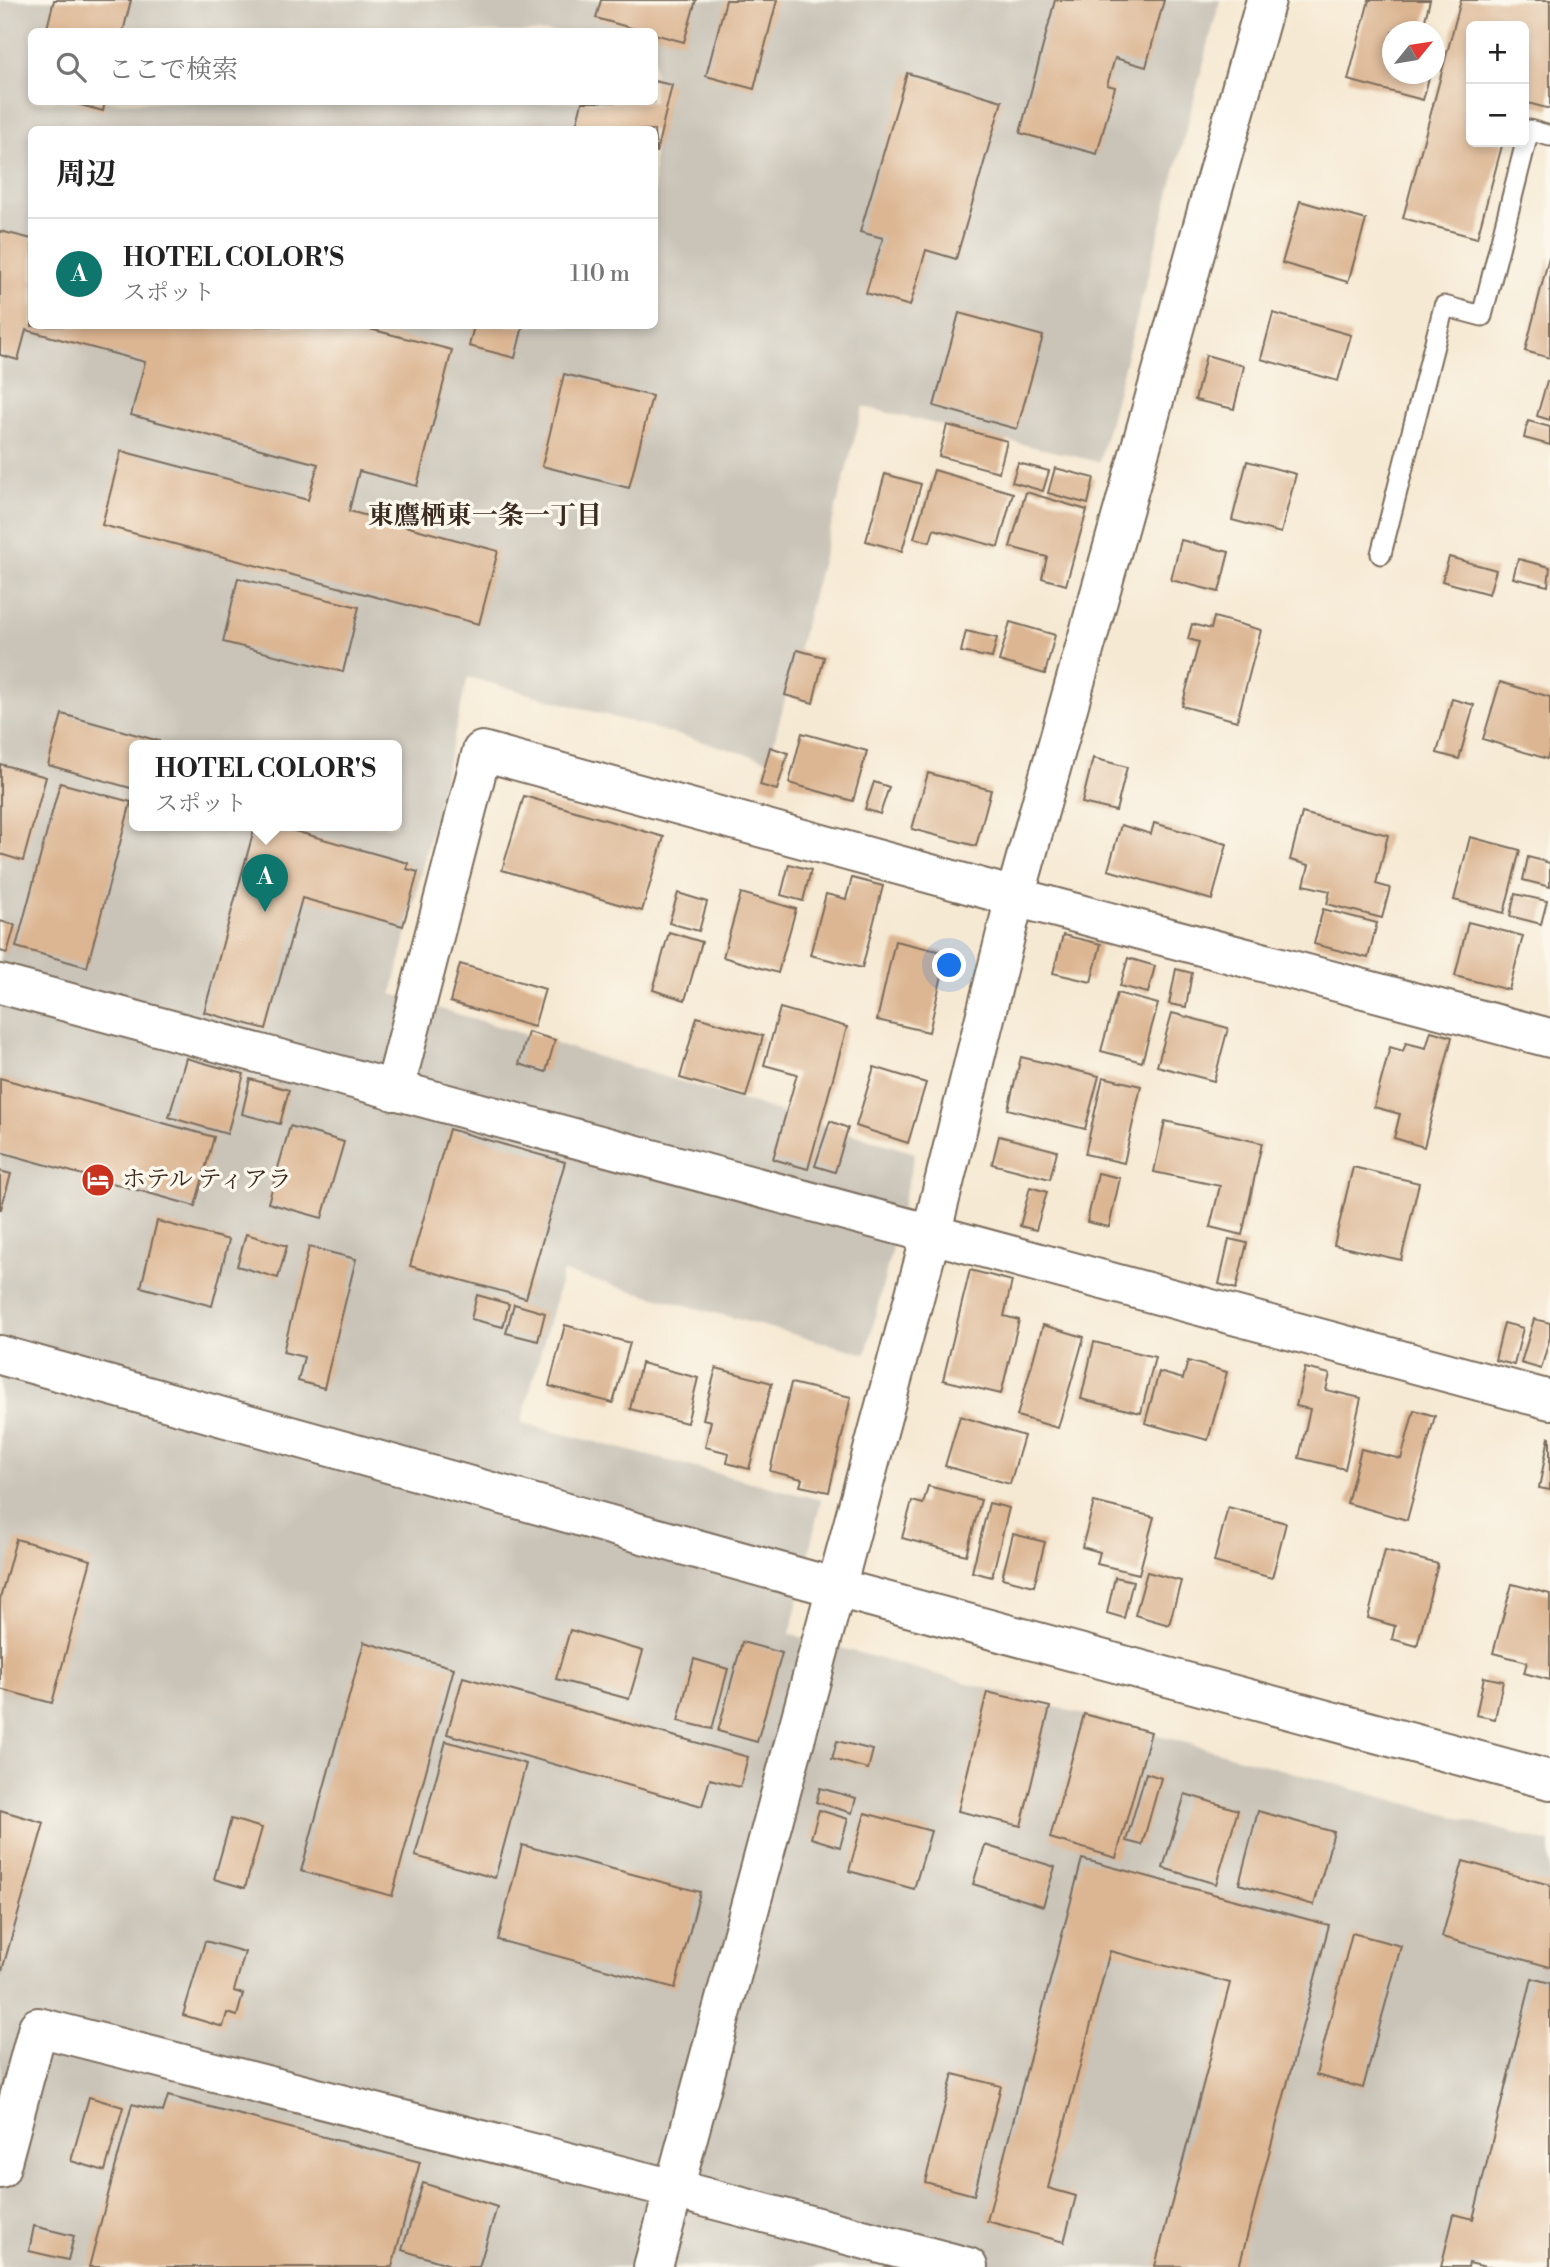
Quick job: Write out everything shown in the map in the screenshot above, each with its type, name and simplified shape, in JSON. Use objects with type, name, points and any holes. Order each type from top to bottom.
[{"type":"street","points":[[653,2267],[931,1235],[1015,897],[1266,0]]},
{"type":"street","points":[[394,1091],[482,751],[1015,897],[1549,1031]]},
{"type":"street","points":[[0,984],[1550,1400]]},
{"type":"street","points":[[0,1355],[837,1588],[1550,1780]]},
{"type":"street","points":[[0,2169],[38,2027],[968,2267]]},
{"type":"lane","points":[[1381,554],[1444,306],[1482,316],[1529,130],[1550,136]]},
{"type":"shaded area","points":[[0,0],[1220,0],[1099,462],[863,407],[769,760],[468,677],[392,994],[915,1153],[866,1354],[563,1272],[521,1423],[821,1500],[790,1634],[1550,1843],[1550,2267],[0,2267]]},
{"type":"building","points":[[54,0],[131,0],[124,28],[47,28]]},
{"type":"building","points":[[601,0],[696,0],[684,42],[658,35],[658,28],[631,28],[596,18]]},
{"type":"building","points":[[726,0],[777,0],[754,89],[706,76]]},
{"type":"building","points":[[1055,0],[1164,0],[1146,67],[1115,58],[1107,85],[1115,87],[1097,154],[1020,133]]},
{"type":"building","points":[[1369,0],[1430,0],[1425,21],[1382,21],[1382,84],[1427,84],[1423,100],[1348,80]]},
{"type":"building","points":[[1461,0],[1550,0],[1550,109],[1529,103],[1529,21],[1466,21],[1466,147],[1502,147],[1477,238],[1403,218],[1439,84],[1445,84],[1445,60]]},
{"type":"building","points":[[907,73],[1002,101],[956,259],[926,250],[910,306],[866,293],[883,238],[860,232]]},
{"type":"building","points":[[658,82],[672,85],[658,144],[658,126],[576,126],[581,105],[658,105]]},
{"type":"building","points":[[80,105],[104,105],[103,111]]},
{"type":"building","points":[[1300,201],[1366,220],[1348,282],[1282,263]]},
{"type":"building","points":[[0,231],[28,238],[28,329],[370,329],[452,350],[417,486],[359,471],[349,511],[498,551],[479,624],[102,525],[121,451],[308,500],[318,464],[131,415],[145,362],[26,330],[18,360],[0,355]]},
{"type":"building","points":[[1550,257],[1550,358],[1525,351]]},
{"type":"building","points":[[959,313],[1043,336],[1017,429],[934,406]]},
{"type":"building","points":[[1273,313],[1351,335],[1338,381],[1261,359]]},
{"type":"building","points":[[473,329],[522,329],[515,358],[469,346]]},
{"type":"building","points":[[1206,355],[1244,366],[1234,409],[1195,400]]},
{"type":"building","points":[[564,374],[652,396],[629,488],[542,466]]},
{"type":"building","points":[[1547,381],[1550,382],[1550,420],[1537,416]]},
{"type":"building","points":[[1528,421],[1550,427],[1550,445],[1524,438]]},
{"type":"building","points":[[947,425],[1007,441],[999,472],[939,456]]},
{"type":"building","points":[[1247,461],[1296,474],[1281,533],[1232,520]]},
{"type":"building","points":[[1018,463],[1049,471],[1043,491],[1012,482]]},
{"type":"building","points":[[1055,468],[1094,478],[1088,504],[1048,493]]},
{"type":"building","points":[[934,470],[1013,493],[998,547],[934,529],[930,542],[914,538]]},
{"type":"building","points":[[885,474],[921,484],[902,551],[866,541]]},
{"type":"building","points":[[1026,492],[1087,510],[1066,585],[1042,578],[1047,557],[1010,547]]},
{"type":"building","points":[[1181,540],[1229,552],[1219,592],[1171,580]]},
{"type":"building","points":[[1449,557],[1496,570],[1489,594],[1442,581]]},
{"type":"building","points":[[1518,559],[1550,567],[1548,586],[1513,578]]},
{"type":"building","points":[[238,578],[359,607],[343,672],[223,642]]},
{"type":"building","points":[[1214,617],[1261,630],[1237,721],[1182,706],[1199,642],[1188,639],[1192,624],[1211,629]]},
{"type":"building","points":[[1010,622],[1055,635],[1045,674],[999,661]]},
{"type":"building","points":[[966,631],[997,638],[992,658],[961,652]]},
{"type":"building","points":[[797,650],[824,657],[813,703],[785,695]]},
{"type":"building","points":[[1500,682],[1550,697],[1550,749],[1547,759],[1483,739]]},
{"type":"building","points":[[1452,699],[1474,705],[1459,759],[1437,753]]},
{"type":"building","points":[[62,714],[155,740],[129,740],[129,788],[48,765]]},
{"type":"building","points":[[802,733],[867,751],[853,801],[789,783]]},
{"type":"building","points":[[770,747],[788,753],[777,790],[760,785]]},
{"type":"building","points":[[1093,758],[1127,767],[1116,811],[1082,803]]},
{"type":"building","points":[[0,764],[46,777],[23,861],[0,854]]},
{"type":"building","points":[[928,773],[991,790],[976,846],[912,829]]},
{"type":"building","points":[[874,782],[889,787],[880,814],[865,809]]},
{"type":"building","points":[[60,783],[129,801],[87,967],[16,947]]},
{"type":"building","points":[[524,796],[664,837],[642,911],[502,870]]},
{"type":"building","points":[[1302,813],[1388,835],[1376,884],[1390,888],[1382,918],[1327,904],[1330,891],[1304,885],[1309,865],[1290,860]]},
{"type":"building","points":[[1154,823],[1227,844],[1212,900],[1108,870],[1121,825],[1151,834]]},
{"type":"building","points":[[254,831],[295,831],[408,863],[407,869],[418,872],[403,926],[302,898],[266,1029],[204,1012]]},
{"type":"building","points":[[1470,837],[1520,850],[1504,913],[1454,900]]},
{"type":"building","points":[[1528,857],[1550,863],[1550,887],[1523,880]]},
{"type":"building","points":[[789,864],[811,870],[803,901],[781,895]]},
{"type":"building","points":[[852,878],[883,886],[862,968],[810,955],[826,894],[846,899]]},
{"type":"building","points":[[678,893],[707,902],[699,931],[669,923]]},
{"type":"building","points":[[741,893],[796,909],[778,973],[723,957]]},
{"type":"building","points":[[1515,894],[1547,901],[1541,924],[1510,916]]},
{"type":"building","points":[[1323,909],[1377,923],[1368,958],[1314,944]]},
{"type":"building","points":[[0,921],[15,925],[7,953],[0,951]]},
{"type":"building","points":[[1468,922],[1523,936],[1509,990],[1455,976]]},
{"type":"building","points":[[669,932],[702,942],[685,1000],[653,990]]},
{"type":"building","points":[[1063,935],[1101,944],[1091,982],[1053,973]]},
{"type":"building","points":[[895,941],[947,953],[929,1032],[877,1020]]},
{"type":"building","points":[[1128,958],[1155,966],[1148,993],[1120,986]]},
{"type":"building","points":[[460,964],[545,989],[534,1027],[450,1002]]},
{"type":"building","points":[[1176,969],[1192,973],[1186,1007],[1169,1004]]},
{"type":"building","points":[[1117,993],[1158,1004],[1142,1062],[1101,1051]]},
{"type":"building","points":[[780,1008],[847,1027],[808,1169],[773,1159],[797,1074],[764,1065]]},
{"type":"building","points":[[1172,1013],[1228,1028],[1214,1081],[1157,1066]]},
{"type":"building","points":[[697,1017],[763,1036],[746,1097],[680,1078]]},
{"type":"building","points":[[1431,1031],[1452,1037],[1424,1147],[1394,1138],[1400,1114],[1374,1107],[1390,1047],[1403,1051],[1406,1043],[1426,1048]]},
{"type":"building","points":[[528,1032],[555,1040],[546,1072],[519,1064]]},
{"type":"building","points":[[1021,1057],[1099,1076],[1085,1129],[1008,1109]]},
{"type":"building","points":[[186,1058],[244,1074],[227,1134],[169,1117]]},
{"type":"building","points":[[874,1067],[926,1083],[908,1143],[856,1126]]},
{"type":"building","points":[[1103,1077],[1141,1086],[1124,1163],[1085,1154]]},
{"type":"building","points":[[0,1078],[214,1137],[195,1206],[0,1152]]},
{"type":"building","points":[[250,1079],[289,1090],[280,1124],[242,1114]]},
{"type":"building","points":[[830,1121],[848,1128],[835,1172],[815,1166]]},
{"type":"building","points":[[1165,1121],[1262,1143],[1242,1235],[1210,1227],[1220,1186],[1154,1172]]},
{"type":"building","points":[[290,1126],[344,1142],[322,1218],[268,1203]]},
{"type":"building","points":[[449,1129],[565,1162],[526,1298],[410,1266]]},
{"type":"building","points":[[999,1136],[1057,1151],[1050,1179],[992,1164]]},
{"type":"building","points":[[1353,1167],[1419,1183],[1401,1260],[1334,1245]]},
{"type":"building","points":[[0,1171],[11,1174],[1,1209],[0,1209]]},
{"type":"building","points":[[1098,1173],[1120,1178],[1109,1227],[1087,1222]]},
{"type":"building","points":[[1030,1187],[1047,1192],[1036,1230],[1020,1226]]},
{"type":"building","points":[[157,1221],[229,1240],[212,1306],[141,1287]]},
{"type":"building","points":[[246,1234],[287,1246],[278,1278],[237,1266]]},
{"type":"building","points":[[1229,1239],[1247,1243],[1236,1289],[1219,1284]]},
{"type":"building","points":[[309,1247],[356,1259],[324,1388],[298,1381],[304,1357],[283,1352]]},
{"type":"building","points":[[970,1270],[1012,1281],[1004,1316],[1019,1320],[1001,1394],[943,1380]]},
{"type":"building","points":[[477,1295],[509,1304],[503,1327],[471,1319]]},
{"type":"building","points":[[514,1304],[545,1313],[538,1341],[506,1333]]},
{"type":"building","points":[[1534,1319],[1550,1323],[1550,1337],[1541,1369],[1521,1363]]},
{"type":"building","points":[[1504,1323],[1523,1328],[1514,1365],[1495,1360]]},
{"type":"building","points":[[565,1325],[630,1343],[613,1403],[549,1386]]},
{"type":"building","points":[[1043,1325],[1084,1337],[1058,1428],[1017,1416]]},
{"type":"building","points":[[1094,1342],[1155,1357],[1141,1413],[1081,1399]]},
{"type":"building","points":[[1188,1361],[1227,1372],[1208,1440],[1145,1423],[1159,1372],[1183,1379]]},
{"type":"building","points":[[641,1363],[698,1378],[687,1423],[630,1409]]},
{"type":"building","points":[[716,1368],[772,1383],[749,1469],[727,1463],[729,1453],[705,1447],[711,1421],[703,1419]]},
{"type":"building","points":[[1305,1368],[1330,1374],[1326,1390],[1361,1398],[1345,1469],[1299,1458],[1310,1409],[1296,1406]]},
{"type":"building","points":[[791,1383],[851,1397],[829,1492],[800,1486],[802,1479],[770,1471]]},
{"type":"building","points":[[1414,1410],[1435,1416],[1407,1520],[1347,1503],[1361,1449],[1401,1459]]},
{"type":"building","points":[[960,1416],[1024,1436],[1010,1484],[945,1466]]},
{"type":"building","points":[[1550,1437],[1550,1490],[1539,1488]]},
{"type":"building","points":[[928,1486],[981,1500],[966,1555],[902,1538],[912,1501],[923,1504]]},
{"type":"building","points":[[1094,1502],[1154,1517],[1139,1574],[1097,1564],[1100,1552],[1082,1547]]},
{"type":"building","points":[[989,1503],[1009,1508],[992,1577],[972,1572]]},
{"type":"building","points":[[1228,1507],[1286,1523],[1272,1578],[1214,1562]]},
{"type":"building","points":[[1013,1534],[1045,1542],[1034,1586],[1002,1578]]},
{"type":"building","points":[[16,1539],[91,1560],[52,1703],[0,1689],[0,1599]]},
{"type":"building","points":[[1385,1550],[1438,1564],[1417,1646],[1392,1639],[1395,1626],[1368,1618]]},
{"type":"building","points":[[1147,1572],[1181,1581],[1169,1625],[1135,1615]]},
{"type":"building","points":[[1115,1577],[1133,1581],[1124,1618],[1107,1613]]},
{"type":"building","points":[[1512,1584],[1550,1594],[1550,1680],[1524,1673],[1527,1662],[1493,1653]]},
{"type":"building","points":[[570,1630],[643,1651],[629,1699],[556,1679]]},
{"type":"building","points":[[364,1642],[454,1668],[392,1896],[301,1871]]},
{"type":"building","points":[[742,1642],[782,1653],[757,1742],[718,1731]]},
{"type":"building","points":[[694,1659],[728,1669],[712,1729],[678,1721]]},
{"type":"building","points":[[463,1677],[748,1757],[740,1787],[710,1779],[702,1806],[447,1734]]},
{"type":"building","points":[[1484,1677],[1503,1681],[1495,1719],[1476,1715]]},
{"type":"building","points":[[987,1692],[1050,1707],[1021,1826],[958,1811]]},
{"type":"building","points":[[1084,1714],[1151,1732],[1116,1858],[1050,1838]]},
{"type":"building","points":[[446,1741],[526,1764],[495,1878],[415,1856]]},
{"type":"building","points":[[837,1741],[873,1750],[868,1769],[832,1759]]},
{"type":"building","points":[[1146,1773],[1161,1778],[1142,1845],[1126,1841]]},
{"type":"building","points":[[820,1788],[856,1798],[852,1813],[816,1802]]},
{"type":"building","points":[[1185,1794],[1238,1810],[1216,1884],[1163,1868]]},
{"type":"building","points":[[0,1810],[44,1823],[1,1974],[0,1974]]},
{"type":"building","points":[[819,1810],[848,1819],[840,1847],[811,1838]]},
{"type":"building","points":[[1258,1811],[1334,1832],[1314,1905],[1239,1884]]},
{"type":"building","points":[[865,1813],[931,1831],[914,1889],[849,1871]]},
{"type":"building","points":[[231,1819],[262,1828],[245,1888],[214,1879]]},
{"type":"building","points":[[522,1845],[700,1892],[675,1988],[498,1940]]},
{"type":"building","points":[[985,1845],[1055,1867],[1043,1906],[973,1884]]},
{"type":"building","points":[[1082,1859],[1329,1925],[1239,2267],[1155,2266],[1230,1983],[1110,1951],[1048,2188],[1076,2196],[1064,2242],[987,2221]]},
{"type":"building","points":[[1463,1861],[1550,1885],[1550,1967],[1442,1937]]},
{"type":"building","points":[[1352,1933],[1401,1946],[1363,2088],[1316,2075]]},
{"type":"building","points":[[205,1941],[245,1952],[234,1991],[243,1994],[237,2016],[227,2013],[223,2027],[183,2015]]},
{"type":"building","points":[[1532,1978],[1550,1983],[1550,2267],[1486,2267],[1469,2263],[1468,2267],[1441,2267],[1454,2214],[1473,2219]]},
{"type":"building","points":[[953,2074],[1001,2086],[974,2195],[925,2182]]},
{"type":"building","points":[[168,2096],[420,2162],[392,2267],[89,2267],[132,2104],[163,2112]]},
{"type":"building","points":[[89,2097],[123,2107],[105,2171],[71,2161]]},
{"type":"building","points":[[423,2183],[497,2207],[479,2267],[457,2267],[402,2250]]},
{"type":"building","points":[[34,2226],[74,2236],[68,2260],[29,2251]]},
{"type":"place","name":"HOTEL COLOR'S","points":[[265,912]]},
{"type":"place","name":"ホテル ティアラ","points":[[98,1180]]},
{"type":"district","name":"東鷹栖東一条一丁目","points":[[485,516]]}]
